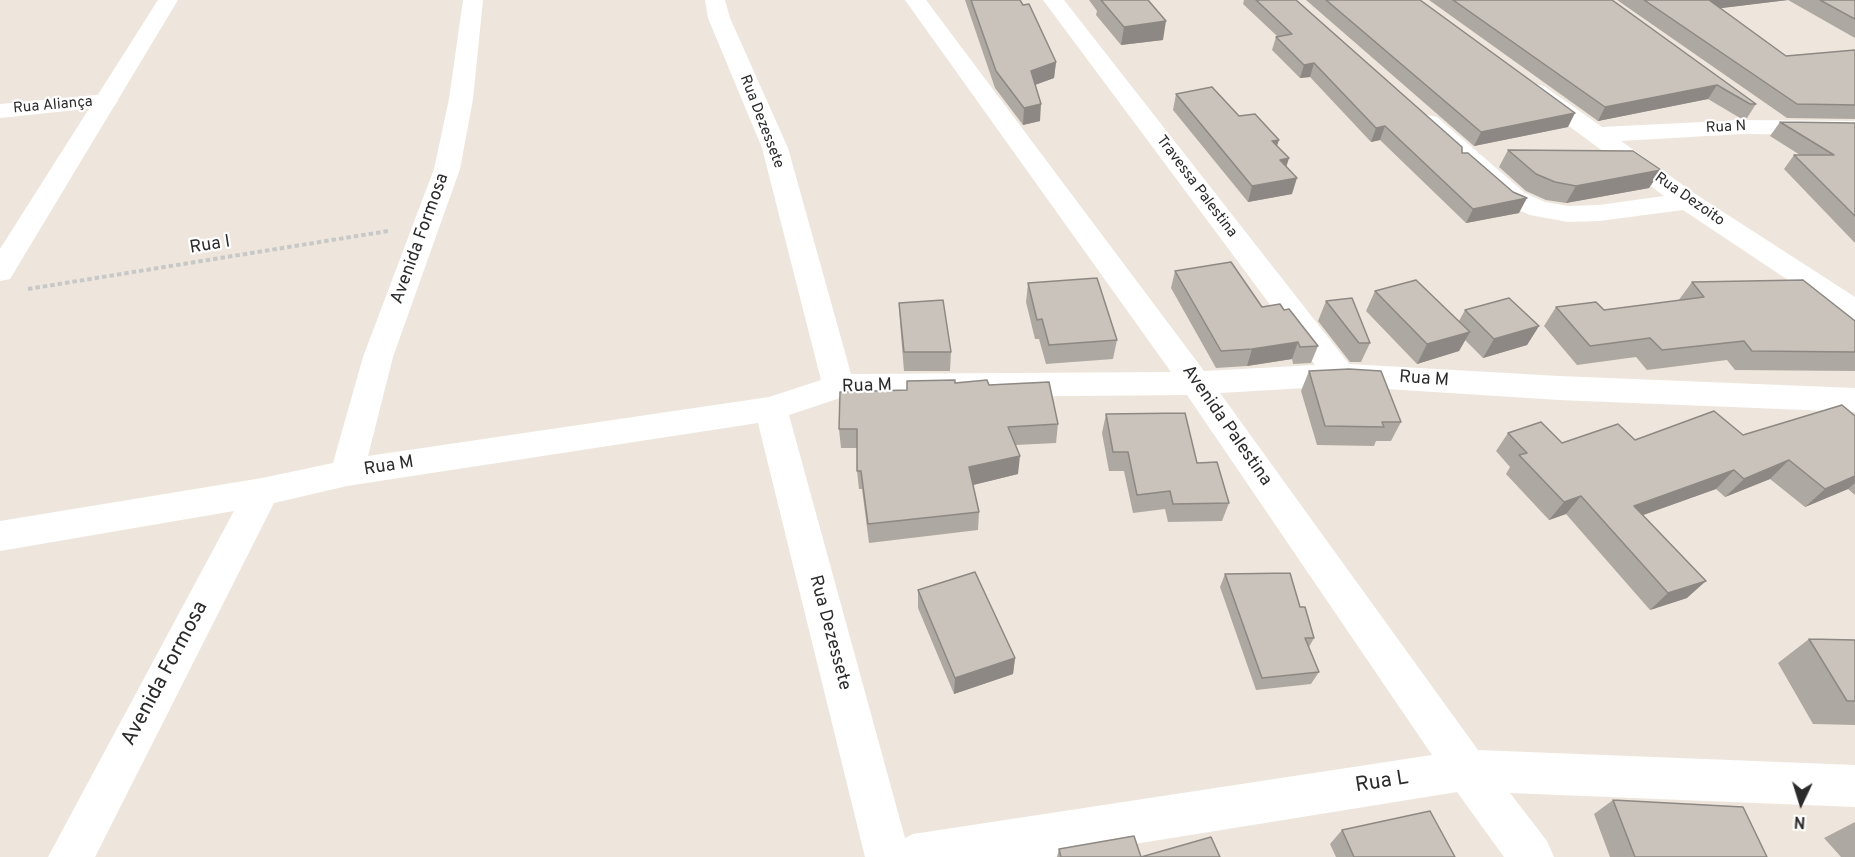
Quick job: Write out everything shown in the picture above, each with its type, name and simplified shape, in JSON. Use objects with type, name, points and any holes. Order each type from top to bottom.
[{"type":"street","points":[[0,272],[168,0]]},
{"type":"street","name":"Avenida Formosa","points":[[347,473],[378,357],[424,225],[447,169],[461,99],[473,0]]},
{"type":"street","name":"Rua Dezessete","points":[[715,0],[719,18],[775,148],[838,386]]},
{"type":"street","name":"Avenida Palestina","points":[[915,0],[1196,383],[1467,770],[1531,857]]},
{"type":"street","name":"Travessa Palestina","points":[[1053,0],[1340,375]]},
{"type":"street","name":"Rua Dezoito","points":[[1521,80],[1688,201],[1855,311]]},
{"type":"street","name":"Rua Aliança","points":[[0,111],[106,101]]},
{"type":"street","points":[[1750,106],[1778,126]]},
{"type":"street","points":[[1412,107],[1516,199],[1539,209],[1568,214],[1599,213],[1688,201]]},
{"type":"street","name":"Rua N","points":[[1598,135],[1778,126],[1855,128]]},
{"type":"street","name":"Rua M","points":[[0,536],[262,492],[347,473],[771,409],[838,386],[1196,383],[1340,375],[1559,388],[1855,400]]},
{"type":"street","name":"Rua Dezessete","points":[[771,409],[888,857]]},
{"type":"street","name":"Avenida Formosa","points":[[71,857],[262,492]]},
{"type":"street","name":"Rua L","points":[[913,857],[1467,770],[1855,786]]},
{"type":"path","name":"Rua I","points":[[24,289],[424,225]]},
{"type":"building","points":[[971,0],[1020,0],[1023,5],[1029,4],[1056,62],[1031,71],[1041,104],[1024,108],[996,71]]},
{"type":"building","points":[[1101,0],[1148,0],[1166,21],[1124,27]]},
{"type":"building","points":[[1256,0],[1296,0],[1462,147],[1462,153],[1468,153],[1513,192],[1527,198],[1473,209],[1385,126],[1376,128],[1314,63],[1304,65],[1276,37],[1292,34]]},
{"type":"building","points":[[1326,0],[1420,0],[1575,113],[1481,132]]},
{"type":"building","points":[[1453,0],[1612,0],[1756,104],[1750,104],[1717,85],[1605,107]]},
{"type":"building","points":[[1644,0],[1709,0],[1786,56],[1855,50],[1855,105],[1797,104]]},
{"type":"building","points":[[1820,0],[1855,0],[1855,19]]},
{"type":"building","points":[[1212,87],[1239,116],[1255,114],[1279,140],[1272,141],[1289,158],[1280,160],[1297,178],[1252,186],[1176,94]]},
{"type":"building","points":[[1780,122],[1855,123],[1855,216],[1794,155],[1834,155]]},
{"type":"building","points":[[1508,150],[1633,151],[1661,170],[1576,186],[1555,182],[1536,174]]},
{"type":"building","points":[[1231,262],[1262,307],[1280,304],[1284,310],[1289,309],[1318,346],[1300,347],[1298,342],[1221,351],[1175,271]]},
{"type":"building","points":[[1097,278],[1117,340],[1049,345],[1042,319],[1037,320],[1028,283]]},
{"type":"building","points":[[1416,280],[1470,332],[1427,344],[1375,291]]},
{"type":"building","points":[[1803,280],[1855,321],[1855,352],[1752,351],[1744,341],[1662,350],[1650,338],[1590,346],[1556,307],[1596,302],[1604,310],[1704,297],[1692,282]]},
{"type":"building","points":[[1352,298],[1370,343],[1359,343],[1326,301]]},
{"type":"building","points":[[1509,298],[1539,326],[1494,339],[1465,310]]},
{"type":"building","points":[[943,300],[951,352],[904,352],[899,303]]},
{"type":"building","points":[[1349,369],[1381,371],[1401,422],[1382,422],[1384,427],[1325,426],[1309,371]]},
{"type":"building","points":[[955,380],[955,383],[987,380],[989,385],[1049,382],[1058,424],[1008,427],[1020,456],[969,467],[979,512],[868,524],[861,471],[857,471],[857,429],[839,429],[840,392],[907,390],[907,381]]},
{"type":"building","points":[[1842,405],[1855,416],[1855,476],[1825,489],[1789,460],[1744,479],[1734,470],[1634,506],[1706,581],[1668,593],[1581,496],[1564,502],[1519,455],[1527,453],[1508,433],[1541,422],[1562,443],[1618,424],[1635,440],[1714,411],[1743,435]]},
{"type":"building","points":[[1185,413],[1197,463],[1217,462],[1229,503],[1173,504],[1170,491],[1137,495],[1128,452],[1113,452],[1106,414]]},
{"type":"building","points":[[975,572],[1015,658],[955,678],[918,590]]},
{"type":"building","points":[[1290,573],[1300,607],[1305,607],[1314,638],[1305,638],[1319,672],[1262,678],[1225,574]]},
{"type":"building","points":[[1809,639],[1855,640],[1855,701],[1847,701]]},
{"type":"building","points":[[1613,800],[1743,807],[1767,857],[1635,857]]},
{"type":"building","points":[[1430,811],[1455,857],[1354,857],[1342,830]]},
{"type":"building","points":[[1134,836],[1141,857],[1061,857],[1059,849]]},
{"type":"building","points":[[1211,837],[1220,857],[1141,857]]}]
